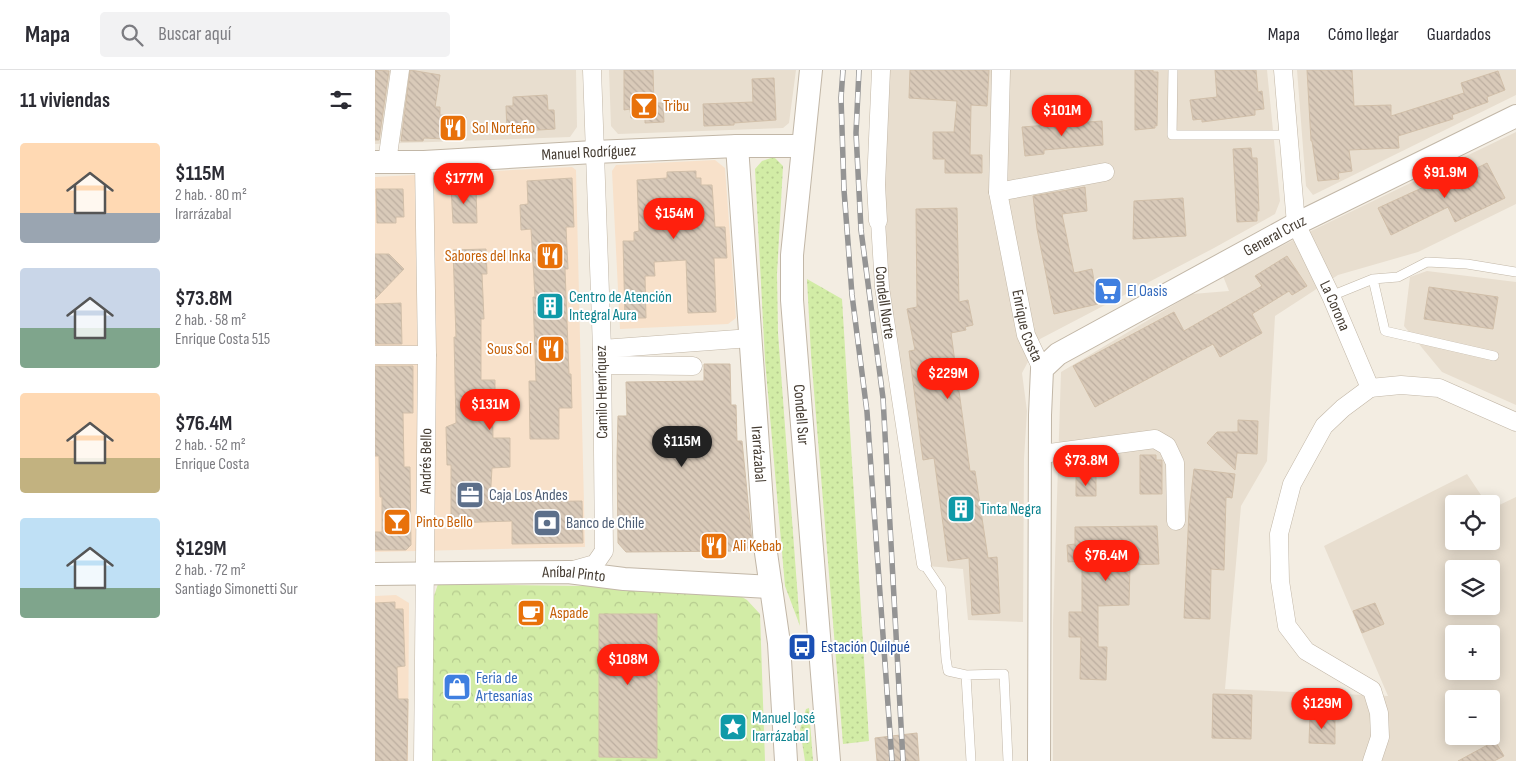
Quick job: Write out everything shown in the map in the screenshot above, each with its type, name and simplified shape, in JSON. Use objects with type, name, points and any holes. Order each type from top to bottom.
[{"type":"street","points":[[381,162],[400,70]]},
{"type":"street","name":"Camilo Henríquez","points":[[568,572],[595,564],[603,551],[602,357],[592,70]]},
{"type":"street","name":"Condell Sur","points":[[811,70],[792,255],[792,300],[829,761]]},
{"type":"street","name":"Condell Norte","points":[[881,70],[877,185],[882,287],[924,564]]},
{"type":"street","name":"Enrique Costa","points":[[1001,70],[998,192],[1026,335],[1042,369],[1039,761]]},
{"type":"street","points":[[1283,70],[1296,224]]},
{"type":"street","name":"General Cruz","points":[[1042,369],[1058,354],[1296,224],[1516,116]]},
{"type":"street","name":"Manuel Rodríguez","points":[[381,162],[424,162],[737,146],[803,146]]},
{"type":"street","name":"Irarrázabal","points":[[737,146],[765,546],[779,643],[786,761]]},
{"type":"street","name":"Andrés Bello","points":[[423,761],[427,355],[424,162]]},
{"type":"street","points":[[998,192],[1105,172]]},
{"type":"street","name":"La Corona","points":[[1296,224],[1331,296],[1371,388]]},
{"type":"street","points":[[602,357],[751,338]]},
{"type":"street","points":[[375,355],[427,355]]},
{"type":"street","points":[[602,357],[693,366]]},
{"type":"street","points":[[1372,761],[1380,737],[1379,713],[1371,690],[1306,651],[1287,626],[1281,581],[1279,534],[1293,484],[1324,426],[1343,408],[1371,388],[1401,385],[1439,388],[1516,422]]},
{"type":"street","points":[[1041,454],[1155,439],[1167,446],[1175,463],[1176,521]]},
{"type":"street","name":"Aníbal Pinto","points":[[375,574],[568,572],[625,579],[732,583],[771,587]]},
{"type":"lane","points":[[1173,70],[1172,135],[1288,135]]},
{"type":"lane","points":[[1331,296],[1373,279],[1398,277],[1427,262],[1467,264],[1516,272]]},
{"type":"lane","points":[[1373,279],[1385,331],[1494,356]]},
{"type":"lane","points":[[924,564],[941,589],[946,659],[949,671],[966,675],[1004,674],[1008,761]]},
{"type":"lane","points":[[966,675],[971,761]]},
{"type":"shaded area","points":[[375,70],[576,70],[577,127],[570,137],[375,144]]},
{"type":"shaded area","points":[[609,70],[796,70],[789,123],[783,128],[618,134],[611,126]]},
{"type":"shaded area","points":[[890,70],[1267,70],[1280,201],[1275,214],[1040,339],[1022,373],[1027,411],[1024,459],[1023,622],[968,620],[963,569],[927,566],[885,287],[882,182]]},
{"type":"shaded area","points":[[1297,70],[1516,70],[1516,95],[1313,195],[1306,186]]},
{"type":"shaded area","points":[[1516,132],[1516,204],[1418,252],[1338,275],[1275,316],[1267,461],[1241,506],[1225,689],[1388,696],[1324,546],[1467,474],[1481,495],[1445,495],[1445,550],[1500,550],[1500,505],[1516,497],[1516,761],[1053,761],[1053,623],[1061,372],[1192,294],[1229,291],[1223,276],[1311,231]]},
{"type":"shaded area","points":[[715,160],[725,168],[736,318],[728,324],[620,329],[612,171],[616,165]]},
{"type":"shaded area","points":[[572,167],[576,170],[585,547],[375,552],[375,177]]},
{"type":"shaded area","points":[[1427,271],[1516,282],[1516,405],[1442,372],[1404,326],[1410,277]]},
{"type":"shaded area","points":[[396,595],[409,603],[408,761],[375,761],[375,596]]},
{"type":"green space","points":[[774,157],[783,166],[777,274],[778,333],[800,626],[785,586],[765,360],[755,169],[762,161]]},
{"type":"green space","points":[[807,279],[842,299],[869,741],[843,744],[811,355]]},
{"type":"green space","points":[[438,584],[727,588],[747,600],[760,614],[765,761],[431,761],[432,602]]},
{"type":"green space","points":[[809,708],[813,761],[805,761],[800,729],[806,709]]},
{"type":"building","points":[[375,70],[389,71],[379,140],[375,140]]},
{"type":"building","points":[[410,70],[440,75],[435,107],[440,107],[440,115],[466,117],[464,140],[424,138],[423,141],[401,141]]},
{"type":"building","name":"Tribu","points":[[624,70],[653,70],[654,103],[663,103],[664,122],[645,123],[645,118],[631,118],[630,109],[624,110]]},
{"type":"building","points":[[910,70],[989,70],[987,106],[971,105],[970,155],[982,155],[982,173],[945,173],[945,159],[933,159],[933,132],[954,132],[957,101],[909,98]]},
{"type":"building","points":[[1135,70],[1153,70],[1153,72],[1158,72],[1157,126],[1155,125],[1155,128],[1135,130]]},
{"type":"building","points":[[1215,70],[1256,70],[1258,92],[1262,91],[1264,109],[1255,110],[1255,115],[1202,122],[1202,119],[1193,120],[1190,100],[1217,97]]},
{"type":"building","points":[[1307,70],[1352,70],[1354,106],[1391,105],[1391,116],[1464,93],[1461,83],[1498,71],[1505,90],[1487,97],[1488,102],[1452,115],[1453,119],[1398,136],[1399,148],[1349,150],[1352,171],[1338,173],[1339,179],[1318,181],[1311,141]]},
{"type":"building","points":[[774,78],[776,120],[704,126],[703,104],[753,102],[752,79]]},
{"type":"building","points":[[547,95],[548,110],[554,110],[555,129],[507,132],[506,106],[513,106],[513,97]]},
{"type":"building","points":[[1102,121],[1103,145],[1044,150],[1044,154],[1025,156],[1022,127]]},
{"type":"building","points":[[1251,148],[1252,158],[1257,158],[1259,211],[1257,211],[1257,221],[1237,222],[1233,149]]},
{"type":"building","points":[[1487,163],[1505,198],[1455,222],[1448,207],[1391,235],[1378,208],[1450,175],[1451,178],[1473,166],[1475,169]]},
{"type":"building","points":[[696,171],[696,178],[701,178],[701,185],[712,185],[715,227],[725,227],[727,258],[714,258],[716,312],[688,313],[686,260],[654,262],[655,276],[645,276],[646,318],[625,318],[623,241],[634,241],[634,232],[639,231],[637,180],[667,178],[667,172]]},
{"type":"building","points":[[572,178],[574,227],[566,227],[568,269],[565,269],[572,408],[559,408],[559,439],[530,439],[529,381],[536,381],[533,297],[535,297],[531,229],[521,230],[520,205],[528,204],[527,181]]},
{"type":"building","points":[[476,186],[477,223],[453,223],[451,187]]},
{"type":"building","points":[[1085,187],[1087,211],[1062,214],[1074,273],[1092,269],[1098,304],[1054,314],[1037,229],[1033,196]]},
{"type":"building","points":[[376,189],[403,189],[404,217],[396,217],[396,223],[377,223]]},
{"type":"building","points":[[1183,198],[1186,236],[1133,239],[1134,201]]},
{"type":"building","points":[[957,208],[959,302],[968,300],[973,325],[965,327],[966,330],[951,333],[970,471],[975,471],[988,558],[997,557],[1000,613],[972,615],[969,558],[948,561],[934,458],[923,460],[909,351],[915,350],[907,309],[917,307],[916,209]]},
{"type":"building","points":[[486,249],[487,274],[482,274],[484,319],[481,319],[481,380],[495,380],[495,396],[492,396],[493,438],[510,438],[510,467],[492,468],[490,502],[582,501],[583,543],[512,544],[512,521],[451,523],[451,465],[447,465],[446,427],[456,423],[453,250]]},
{"type":"building","points":[[375,254],[389,254],[404,269],[375,299]]},
{"type":"building","points":[[1287,256],[1307,286],[1292,295],[1289,291],[1252,314],[1262,333],[1220,357],[1213,344],[1095,407],[1073,366],[1174,312],[1184,331],[1262,286],[1255,276]]},
{"type":"building","points":[[1429,287],[1498,297],[1493,329],[1424,319]]},
{"type":"building","points":[[401,303],[402,344],[375,344],[375,304]]},
{"type":"building","points":[[704,364],[730,364],[731,405],[736,405],[737,441],[742,441],[752,542],[746,551],[626,552],[618,543],[617,457],[618,416],[627,416],[626,382],[704,381]]},
{"type":"building","points":[[375,366],[413,366],[413,413],[403,413],[404,467],[410,467],[411,545],[406,550],[375,550],[375,532],[382,532],[382,497],[380,497],[379,456],[375,456]]},
{"type":"building","points":[[1238,420],[1258,421],[1257,454],[1237,453],[1235,470],[1207,443],[1217,432],[1238,432]]},
{"type":"building","points":[[1140,455],[1156,455],[1156,460],[1162,460],[1162,494],[1140,494]]},
{"type":"building","points":[[1194,469],[1235,474],[1232,498],[1226,497],[1224,570],[1211,569],[1210,619],[1184,618],[1189,511]]},
{"type":"building","points":[[1076,477],[1096,477],[1096,496],[1076,496]]},
{"type":"building","points":[[1157,526],[1159,564],[1130,565],[1129,605],[1098,606],[1098,647],[1107,647],[1106,680],[1080,679],[1081,637],[1069,637],[1069,612],[1082,612],[1082,561],[1068,562],[1067,545],[1075,544],[1075,527]]},
{"type":"building","points":[[395,602],[395,609],[403,609],[405,666],[397,667],[398,699],[408,699],[407,761],[375,761],[375,603]]},
{"type":"building","points":[[1375,603],[1384,624],[1362,633],[1353,611]]},
{"type":"building","points":[[599,614],[657,614],[657,758],[599,757]]},
{"type":"building","points":[[1213,694],[1252,695],[1251,739],[1212,738]]},
{"type":"building","points":[[1310,715],[1335,716],[1335,744],[1309,743]]},
{"type":"building","points":[[917,733],[919,761],[877,761],[875,738]]},
{"type":"building","points":[[1488,745],[1497,745],[1504,756],[1494,761],[1458,761]]},
{"type":"railway","points":[[843,70],[841,98],[844,190],[852,295],[867,412],[892,761]]},
{"type":"railway","points":[[859,70],[856,133],[861,230],[883,398],[903,761]]},
{"type":"place","name":"Tribu","points":[[644,106]]},
{"type":"place","name":"Sol Norteño","points":[[453,128]]},
{"type":"place","name":"Sabores del Inka","points":[[550,256]]},
{"type":"place","name":"El Oasis","points":[[1108,291]]},
{"type":"place","name":"Centro de Atención Integral Aura","points":[[550,306]]},
{"type":"place","name":"Sous Sol","points":[[551,349]]},
{"type":"place","name":"Caja Los Andes","points":[[470,495]]},
{"type":"place","name":"Tinta Negra","points":[[961,509]]},
{"type":"place","name":"Pinto Bello","points":[[397,522]]},
{"type":"place","name":"Banco de Chile","points":[[547,523]]},
{"type":"place","name":"Ali Kebab","points":[[714,546]]},
{"type":"place","name":"Aspade","points":[[531,613]]},
{"type":"place","name":"Estación Quilpué","points":[[802,647]]},
{"type":"place","name":"Feria de Artesanías","points":[[457,687]]},
{"type":"place","name":"Manuel José Irarrázabal","points":[[733,727]]}]
